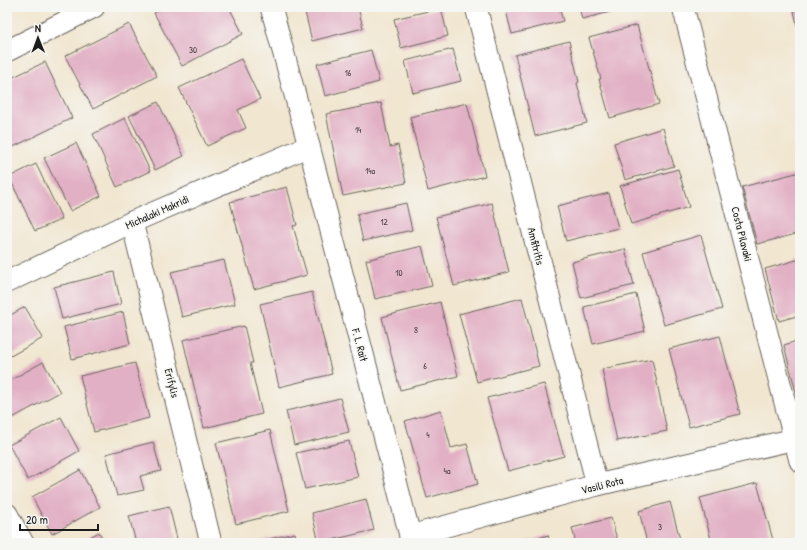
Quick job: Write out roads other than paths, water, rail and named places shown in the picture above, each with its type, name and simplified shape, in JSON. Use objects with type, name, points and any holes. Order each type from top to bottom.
[{"type":"street","points":[[7,51],[94,7]]},
{"type":"street","name":"F. L. Rait","points":[[271,7],[309,146],[411,540]]},
{"type":"street","name":"Amfitritis","points":[[476,7],[597,485]]},
{"type":"street","name":"Costa Pilavaki","points":[[683,7],[800,461]]},
{"type":"street","name":"Michalaki Makridi","points":[[7,282],[132,222],[309,146]]},
{"type":"street","name":"Erifylis","points":[[132,222],[211,543]]},
{"type":"street","name":"Vasili Rota","points":[[411,540],[597,485],[795,439]]},
{"type":"street","points":[[7,514],[22,543]]}]
